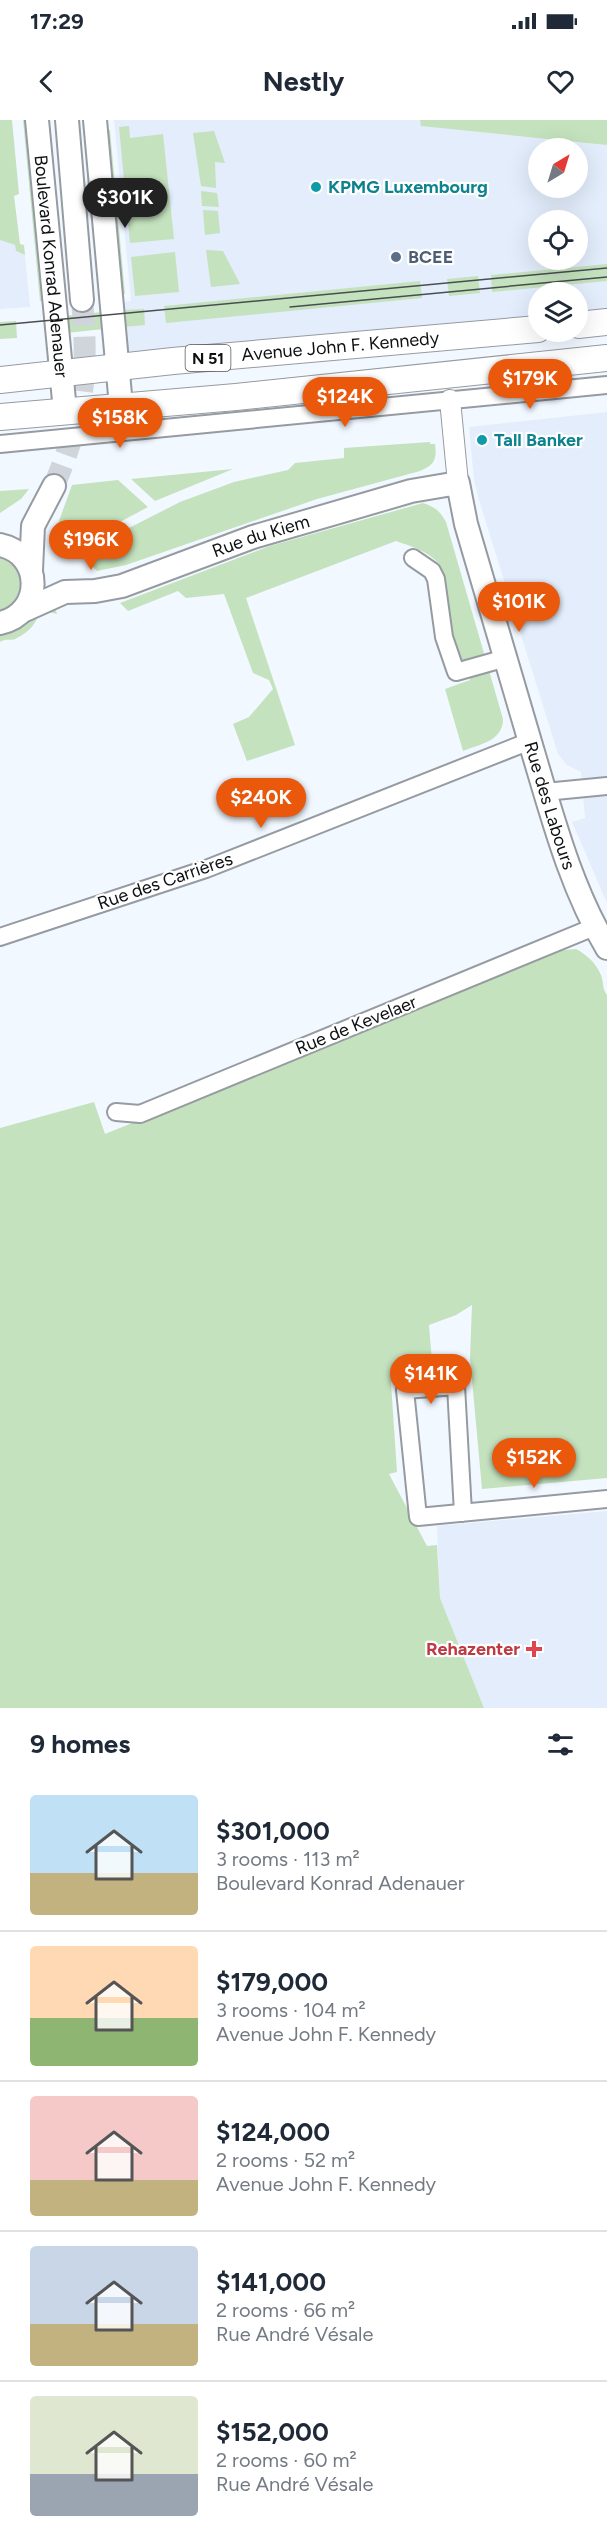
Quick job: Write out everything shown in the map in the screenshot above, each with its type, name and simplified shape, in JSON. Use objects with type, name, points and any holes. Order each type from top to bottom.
[{"type":"main road","name":"Boulevard Konrad Adenauer","points":[[37,120],[65,411]]},
{"type":"main road","points":[[95,120],[121,406]]},
{"type":"main road","name":"Boulevard Konrad Adenauer","points":[[67,122],[82,300]]},
{"type":"main road","points":[[588,324],[607,322]]},
{"type":"main road","name":"Avenue John F. Kennedy","points":[[0,380],[117,367],[528,330]]},
{"type":"main road","name":"Avenue John F. Kennedy","points":[[0,417],[607,358]]},
{"type":"main road","name":"Rue du Kiem","points":[[0,623],[10,621],[25,610],[65,592],[95,591],[122,586],[253,537],[411,491],[458,483]]},
{"type":"main road","name":"Rue des Labours","points":[[458,483],[466,524],[545,792],[573,878],[594,927],[607,948]]},
{"type":"main road","points":[[25,610],[33,595],[33,526],[54,486]]},
{"type":"main road","points":[[0,544],[33,526]]},
{"type":"main road","points":[[0,544],[22,555],[32,574]]},
{"type":"main road","name":"Rue du Kiem","points":[[32,574],[65,592]]},
{"type":"street","points":[[0,444],[607,385]]},
{"type":"street","name":"Rue des Labours","points":[[450,400],[458,483]]},
{"type":"street","points":[[413,558],[432,571],[436,579],[444,637],[456,672],[506,658]]},
{"type":"street","name":"Rue des Carrières","points":[[0,937],[206,869],[530,741]]},
{"type":"street","points":[[545,792],[607,786]]},
{"type":"street","name":"Rue de Kevelaer","points":[[116,1112],[140,1114],[594,927]]},
{"type":"street","points":[[463,1513],[456,1386],[405,1390],[418,1517],[463,1513],[607,1499]]},
{"type":"shaded area","points":[[114,120],[607,120],[607,322],[588,324],[588,282],[528,282],[528,330],[117,367],[111,303],[131,301]]},
{"type":"shaded area","points":[[0,240],[15,245],[16,251],[25,255],[30,307],[0,309]]},
{"type":"shaded area","points":[[607,412],[607,903],[572,822],[585,818],[581,772],[567,765],[558,754],[479,500],[474,480],[469,427]]},
{"type":"shaded area","name":"Rehazenter","points":[[607,1511],[607,1708],[484,1708],[440,1598],[437,1526]]},
{"type":"green space","points":[[0,120],[12,120],[19,194],[14,196],[20,244],[24,245],[25,255],[16,251],[15,245],[0,240]]},
{"type":"green space","points":[[23,120],[28,120],[45,301],[40,301]]},
{"type":"green space","points":[[420,120],[607,120],[607,145],[588,143],[588,138],[538,138],[421,126]]},
{"type":"green space","points":[[129,126],[130,138],[163,134],[174,239],[130,243],[119,127]]},
{"type":"green space","points":[[110,130],[125,294],[121,294],[104,131]]},
{"type":"green space","points":[[214,131],[225,163],[215,162],[216,188],[201,186],[193,133]]},
{"type":"green space","points":[[201,191],[217,193],[219,207],[202,206]]},
{"type":"green space","points":[[203,210],[218,211],[220,233],[205,235]]},
{"type":"green space","points":[[206,250],[223,251],[240,284],[211,287]]},
{"type":"green space","points":[[175,252],[179,292],[135,296],[131,257]]},
{"type":"green space","points":[[607,264],[607,281],[528,282],[528,289],[492,292],[491,275],[544,270],[588,270],[588,266]]},
{"type":"green space","points":[[478,276],[480,293],[449,296],[447,279]]},
{"type":"green space","points":[[420,281],[422,298],[166,323],[164,306]]},
{"type":"green space","points":[[144,309],[145,325],[124,327],[123,310]]},
{"type":"green space","points":[[102,312],[104,329],[66,333],[65,316]]},
{"type":"green space","points":[[16,321],[17,338],[0,339],[0,322]]},
{"type":"green space","points":[[430,442],[430,444],[435,444],[434,461],[420,471],[317,499],[126,565],[97,571],[84,558],[125,530],[180,502],[234,482],[288,470],[295,463],[344,458],[344,448]]},
{"type":"green space","points":[[233,469],[155,501],[131,479]]},
{"type":"green space","points":[[118,480],[148,507],[118,523],[77,551],[55,532],[72,485]]},
{"type":"green space","points":[[29,489],[21,499],[0,513],[0,491]]},
{"type":"green space","points":[[423,503],[437,510],[446,522],[503,719],[502,726],[495,737],[463,751],[445,689],[470,680],[450,623],[443,572],[434,559],[418,549],[396,541],[246,598],[295,745],[247,761],[233,724],[249,717],[273,689],[269,680],[253,673],[224,594],[186,598],[178,591],[128,611],[120,603],[270,546]]},
{"type":"green space","points":[[0,554],[11,557],[26,581],[15,606],[0,613]]},
{"type":"green space","points":[[54,605],[57,614],[49,612],[37,618],[31,628],[22,635],[0,642],[0,634],[21,625]]},
{"type":"green space","points":[[576,949],[597,967],[607,995],[607,1478],[482,1489],[470,1358],[472,1305],[456,1315],[429,1325],[432,1362],[408,1364],[394,1374],[391,1383],[397,1472],[389,1474],[427,1546],[437,1545],[440,1598],[484,1708],[0,1708],[0,1128],[94,1102],[105,1134],[563,950]]},
{"type":"tunnel","points":[[54,486],[72,438],[82,395],[85,351],[82,300]]},
{"type":"tram line","points":[[0,325],[607,268]]},
{"type":"tram line","points":[[290,307],[607,277]]},
{"type":"place","name":"KPMG Luxembourg","points":[[316,187]]},
{"type":"place","name":"BCEE","points":[[396,257]]},
{"type":"place","name":"Tall Banker","points":[[482,440]]},
{"type":"place","name":"Rehazenter","points":[[534,1649]]}]
